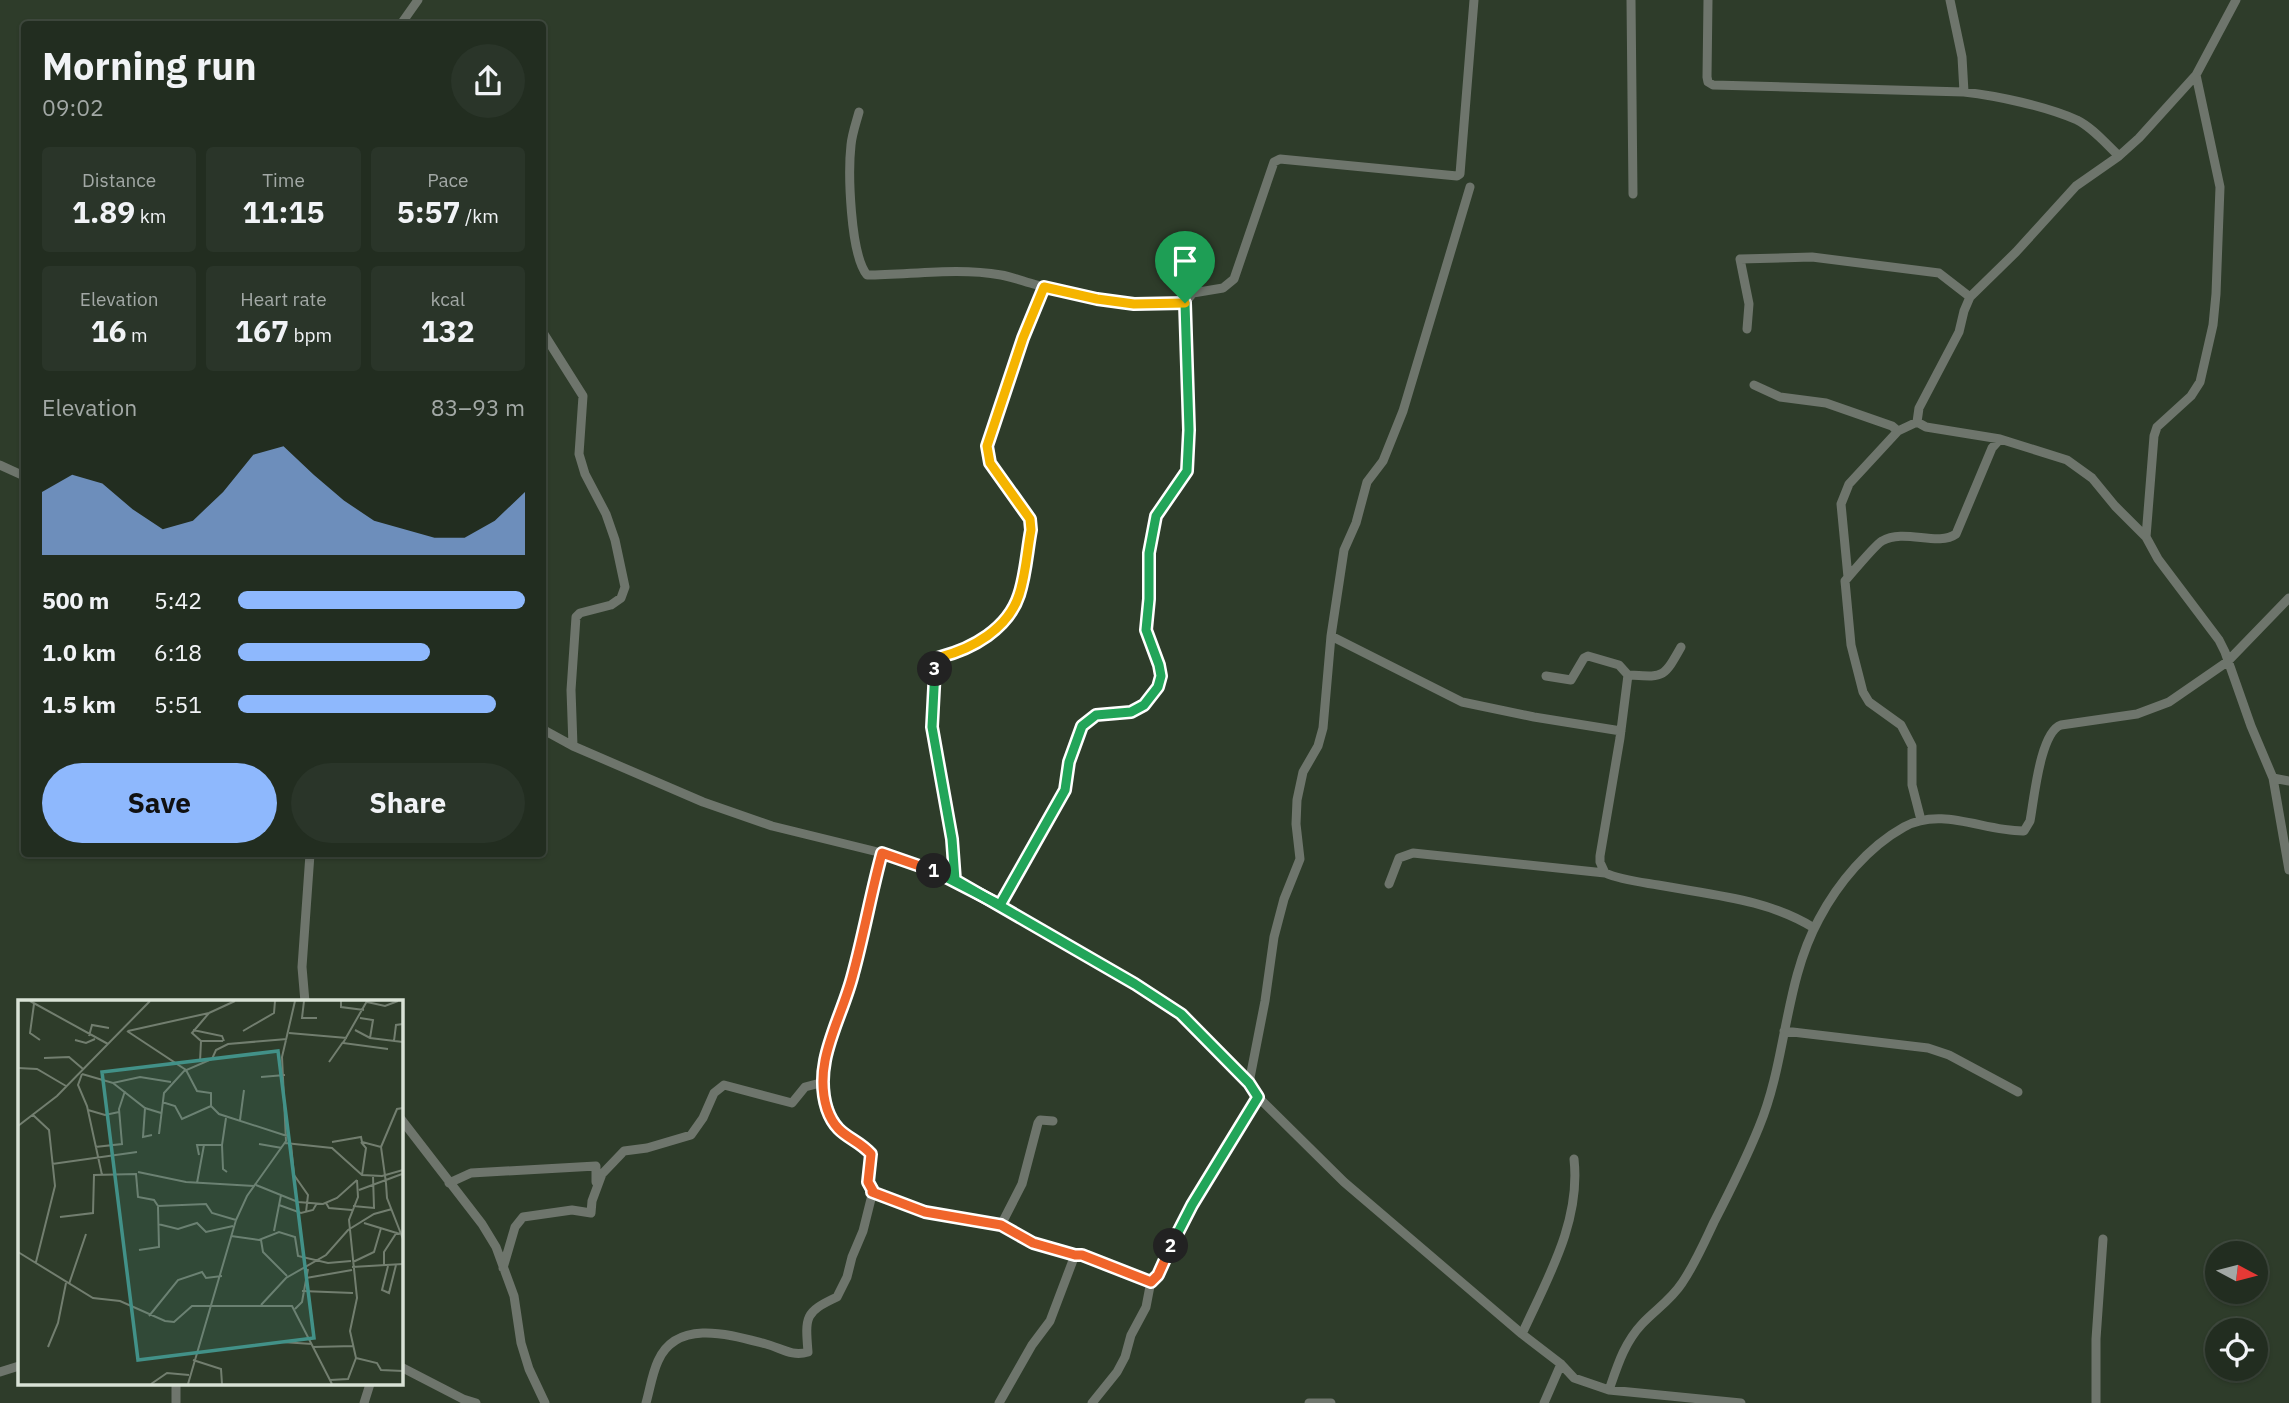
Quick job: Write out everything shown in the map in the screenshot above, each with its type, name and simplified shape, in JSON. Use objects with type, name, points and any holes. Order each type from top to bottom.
[{"type":"street","points":[[403,21],[418,0]]},
{"type":"street","points":[[1000,905],[1065,790],[1069,762],[1082,726],[1096,715],[1131,712],[1144,705],[1158,687],[1161,676],[1159,665],[1146,630],[1149,553],[1156,516],[1187,471],[1189,430],[1185,303],[1193,293],[1223,288],[1234,279],[1274,162],[1280,159],[1457,176],[1460,174],[1474,0]]},
{"type":"street","points":[[1631,0],[1633,194]]},
{"type":"street","points":[[1708,0],[1707,77],[1708,82],[1713,85],[1989,94],[2078,120],[2119,156]]},
{"type":"street","points":[[1950,0],[1962,57],[1964,92]]},
{"type":"street","points":[[1917,422],[1919,408],[1958,332],[1970,297],[2016,253],[2076,186],[2119,156],[2196,75],[2236,0]]},
{"type":"street","points":[[2146,537],[2154,436],[2157,427],[2191,396],[2200,382],[2217,294],[2220,187],[2196,75]]},
{"type":"street","points":[[859,112],[851,144],[850,201],[860,262],[867,275],[976,272],[1002,275],[1097,299],[1134,304],[1185,303]]},
{"type":"street","points":[[1249,1083],[1274,937],[1284,899],[1300,859],[1296,824],[1297,800],[1303,772],[1318,746],[1323,728],[1331,636],[1344,550],[1356,523],[1367,482],[1383,461],[1403,411],[1470,187]]},
{"type":"street","points":[[1747,329],[1749,304],[1740,259],[1812,257],[1940,273],[1970,297]]},
{"type":"street","points":[[955,880],[952,839],[932,727],[935,659],[970,648],[982,640],[1006,617],[1018,597],[1031,530],[1030,519],[990,463],[987,446],[1023,338],[1044,287]]},
{"type":"street","points":[[546,337],[583,396],[579,454],[585,474],[606,514],[615,540],[625,587],[621,598],[611,605],[580,613],[576,617],[571,690],[573,746]]},
{"type":"street","points":[[1755,384],[1780,397],[1826,402],[1892,426],[1898,432]]},
{"type":"street","points":[[1848,577],[1841,504],[1849,484],[1898,432],[1917,422]]},
{"type":"street","points":[[1917,422],[1926,427],[2000,439],[2067,460],[2092,478],[2146,537],[2158,559],[2219,640],[2273,778],[2289,870]]},
{"type":"street","points":[[1921,821],[1912,785],[1912,746],[1901,725],[1870,702],[1863,692],[1851,645],[1844,586],[1848,577],[1880,542],[1889,538],[1920,536],[1942,540],[1956,534],[1992,449],[2000,439]]},
{"type":"street","points":[[0,465],[21,474]]},
{"type":"street","points":[[1609,1390],[1626,1344],[1642,1324],[1667,1303],[1682,1283],[1737,1177],[1761,1124],[1802,954],[1833,894],[1864,857],[1904,827],[1921,821],[1941,819],[2024,831],[2030,821],[2044,748],[2053,728],[2113,719],[2151,710],[2169,702],[2227,662],[2289,598]]},
{"type":"street","points":[[1331,636],[1462,702],[1621,731]]},
{"type":"street","points":[[1546,676],[1571,680],[1584,658],[1588,656],[1619,666],[1628,675],[1657,676],[1665,673],[1681,647]]},
{"type":"street","points":[[1605,873],[1600,856],[1628,675]]},
{"type":"street","points":[[546,731],[573,746],[703,802],[760,822],[882,853],[955,880],[1000,905],[1181,1014],[1249,1083],[1258,1097],[1344,1182],[1561,1364],[1574,1378],[1609,1390],[1741,1403]]},
{"type":"street","points":[[2273,778],[2289,781]]},
{"type":"street","points":[[646,1403],[663,1352],[685,1335],[709,1332],[768,1345],[793,1354],[808,1352],[809,1316],[819,1305],[837,1297],[847,1277],[873,1191],[868,1182],[871,1154],[843,1134],[827,1110],[824,1056],[853,975],[882,853]]},
{"type":"street","points":[[1389,884],[1399,858],[1413,853],[1605,873],[1763,904],[1796,916],[1814,928]]},
{"type":"street","points":[[305,1000],[302,967],[310,857]]},
{"type":"street","points":[[1784,1031],[1928,1048],[1949,1055],[2018,1093]]},
{"type":"street","points":[[596,1187],[602,1174],[624,1151],[648,1148],[691,1135],[703,1118],[714,1093],[724,1085],[792,1103],[805,1087],[824,1082]]},
{"type":"street","points":[[1092,1403],[1117,1372],[1125,1357],[1131,1335],[1146,1307],[1151,1282],[1158,1275],[1192,1205],[1258,1097]]},
{"type":"street","points":[[402,1120],[482,1224],[496,1247],[514,1296],[521,1343],[529,1369],[545,1403]]},
{"type":"street","points":[[1001,1225],[1022,1184],[1038,1123],[1041,1120],[1053,1121]]},
{"type":"street","points":[[1522,1334],[1565,1239],[1572,1208],[1574,1159]]},
{"type":"street","points":[[449,1183],[471,1173],[596,1166],[596,1187],[591,1213],[572,1210],[523,1217],[515,1227],[503,1268]]},
{"type":"street","points":[[872,1192],[925,1212],[1001,1225],[1033,1243],[1082,1255],[1151,1282]]},
{"type":"street","points":[[2096,1403],[2096,1339],[2103,1239]]},
{"type":"street","points":[[999,1403],[1032,1345],[1050,1321],[1075,1255]]},
{"type":"street","points":[[1545,1403],[1561,1364]]},
{"type":"street","points":[[0,1372],[18,1366]]},
{"type":"street","points":[[402,1368],[476,1403]]},
{"type":"street","points":[[364,1403],[369,1386]]},
{"type":"street","points":[[1309,1403],[1331,1403]]},
{"type":"route","points":[[1185,303],[1134,304],[1044,287],[1023,338],[987,446],[990,463],[1030,519],[1031,530],[1018,597],[1006,617],[982,640],[970,648],[935,659],[933,695],[932,727],[952,839],[955,880],[1000,905],[1135,984],[1181,1014],[1249,1083],[1258,1097],[1192,1205],[1158,1275],[1151,1282],[1082,1255],[1033,1243],[1018,1237],[1001,1225],[925,1212],[872,1192],[868,1182],[871,1154],[850,1140],[834,1123],[827,1110],[823,1067],[824,1056],[853,975],[882,853],[933,870],[1000,905],[1065,790],[1069,762],[1082,726],[1096,715],[1124,714],[1140,708],[1158,687],[1161,676],[1159,665],[1146,630],[1149,553],[1160,507],[1187,471],[1189,430],[1185,378],[1185,303]]}]
